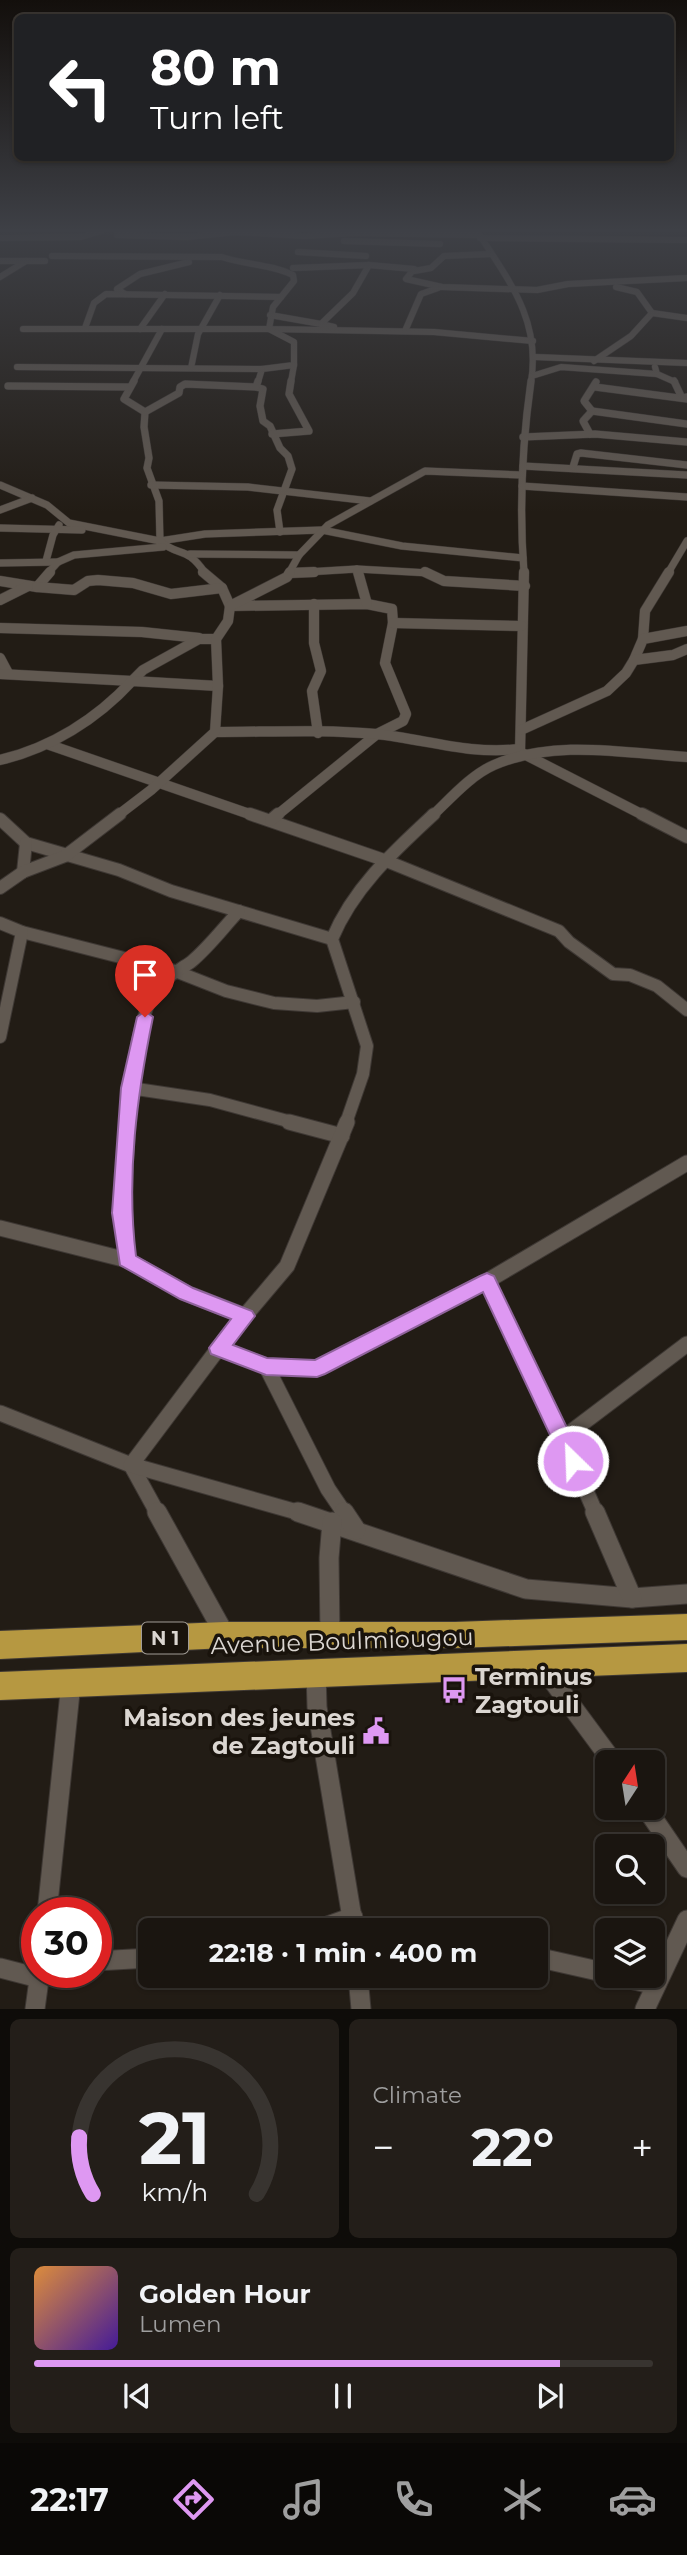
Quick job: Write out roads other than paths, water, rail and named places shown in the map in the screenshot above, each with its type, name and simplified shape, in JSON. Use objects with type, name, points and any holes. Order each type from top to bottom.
[{"type":"highway","name":"Avenue Boulmiougou","points":[[0,1645],[225,1635],[455,1635],[687,1627]]},
{"type":"highway","name":"Avenue Boulmiougou","points":[[0,1686],[316,1671],[687,1658]]},
{"type":"street","points":[[140,329],[143,325]]},
{"type":"street","points":[[191,368],[203,325]]},
{"type":"street","points":[[269,325],[269,329]]},
{"type":"street","points":[[324,325],[350,331]]},
{"type":"street","points":[[405,331],[408,325]]},
{"type":"street","points":[[521,752],[525,586],[520,528],[523,438],[535,357],[529,325]]},
{"type":"street","points":[[594,361],[631,336],[641,325]]},
{"type":"street","points":[[23,329],[405,331],[533,341]]},
{"type":"street","points":[[145,412],[124,399],[162,329]]},
{"type":"street","points":[[269,329],[294,342],[289,394],[309,431],[272,434]]},
{"type":"street","points":[[535,357],[687,363]]},
{"type":"street","points":[[657,374],[655,367],[667,362]]},
{"type":"street","points":[[17,367],[262,369],[293,365]]},
{"type":"street","points":[[532,376],[556,367],[657,374],[675,379],[685,395]]},
{"type":"street","points":[[256,387],[262,369]]},
{"type":"street","points":[[599,371],[595,387],[583,401],[592,411],[687,424]]},
{"type":"street","points":[[145,412],[179,393],[180,387],[185,384],[263,389],[260,406],[263,421],[270,426],[272,434],[288,456],[292,469],[277,510],[280,532]]},
{"type":"street","points":[[8,386],[130,387]]},
{"type":"street","points":[[595,387],[685,395]]},
{"type":"street","points":[[263,393],[289,394]]},
{"type":"street","points":[[587,431],[583,421],[592,411]]},
{"type":"street","points":[[145,412],[144,428],[149,458],[147,468],[159,501],[163,544]]},
{"type":"street","points":[[523,438],[571,435],[587,431],[687,442]]},
{"type":"street","points":[[573,467],[577,454],[581,453],[687,465]]},
{"type":"street","points":[[230,606],[270,587],[290,573],[299,555],[322,530],[416,476],[433,470],[523,471],[573,467],[603,473],[687,475]]},
{"type":"street","points":[[0,485],[59,512],[64,519],[96,530],[163,544],[190,554],[299,555]]},
{"type":"street","points":[[151,485],[283,490],[370,501]]},
{"type":"street","points":[[522,486],[687,497]]},
{"type":"street","points":[[0,510],[32,498]]},
{"type":"street","points":[[46,561],[56,530],[64,519]]},
{"type":"street","points":[[0,528],[96,530]]},
{"type":"street","points":[[0,600],[33,587],[58,562],[77,554],[163,544],[205,534],[322,530],[412,548],[523,558]]},
{"type":"street","points":[[521,730],[543,718],[594,699],[621,683],[643,639],[645,611],[687,541]]},
{"type":"street","points":[[50,545],[77,554]]},
{"type":"street","points":[[190,554],[207,577],[222,588],[230,606],[228,621],[216,639],[218,686],[215,732]]},
{"type":"street","points":[[0,563],[58,562]]},
{"type":"street","points":[[290,573],[357,569],[424,570],[440,580],[525,586]]},
{"type":"street","points":[[357,569],[367,604]]},
{"type":"street","points":[[0,581],[74,590],[98,580],[134,583],[172,594],[222,588]]},
{"type":"street","points":[[314,604],[314,643],[321,671],[312,691],[318,733]]},
{"type":"street","points":[[230,606],[367,604],[392,609],[393,623],[385,663],[406,714],[403,721],[377,734],[271,820]]},
{"type":"street","points":[[393,623],[522,626]]},
{"type":"street","points":[[0,628],[142,632],[216,639]]},
{"type":"street","points":[[643,639],[687,631]]},
{"type":"street","points":[[1,761],[47,744],[104,709],[143,670],[199,639]]},
{"type":"street","points":[[634,660],[673,655],[687,649]]},
{"type":"street","points":[[673,655],[687,659]]},
{"type":"street","points":[[0,658],[4,673],[218,686]]},
{"type":"street","points":[[0,888],[23,872],[65,856],[151,790],[215,732],[377,734],[459,751],[489,753],[567,750],[687,757]]},
{"type":"street","points":[[47,744],[160,780],[384,860],[559,931],[569,942],[614,974],[630,975],[657,986],[687,1010]]},
{"type":"street","points":[[521,752],[687,837]]},
{"type":"street","points":[[131,1465],[219,1348],[287,1266],[342,1136],[363,1074],[367,1046],[332,939],[342,915],[384,860],[472,779],[493,765],[521,752]]},
{"type":"street","points":[[0,819],[26,843],[119,870],[171,891],[332,939]]},
{"type":"street","points":[[23,872],[26,843]]},
{"type":"street","points":[[127,1260],[122,1213],[130,1088],[151,998],[161,983],[193,960],[239,911]]},
{"type":"street","points":[[0,923],[22,932],[175,971],[226,991],[274,1003],[317,1006],[354,1002]]},
{"type":"street","points":[[0,1037],[22,932]]},
{"type":"street","points":[[130,1088],[169,1091],[342,1136]]},
{"type":"street","points":[[219,1348],[266,1366],[317,1368],[487,1281],[686,1165]]},
{"type":"street","points":[[0,1228],[127,1260],[186,1293],[246,1316]]},
{"type":"street","points":[[487,1281],[563,1438],[632,1598]]},
{"type":"street","points":[[563,1438],[687,1344]]},
{"type":"street","points":[[266,1366],[328,1489],[356,1531]]},
{"type":"street","points":[[0,1413],[131,1465],[332,1522],[526,1589],[632,1598],[687,1594]]},
{"type":"street","points":[[131,1465],[225,1635]]},
{"type":"street","points":[[330,1635],[329,1558],[332,1522]]},
{"type":"street","points":[[540,1663],[604,1750]]},
{"type":"street","points":[[316,1671],[317,1707],[353,1918]]},
{"type":"street","points":[[49,1897],[72,1683]]},
{"type":"street","points":[[654,1820],[687,1868]]},
{"type":"street","points":[[665,1966],[687,1920]]},
{"type":"street","points":[[112,1960],[138,1959]]},
{"type":"street","points":[[548,1960],[595,1970]]},
{"type":"street","points":[[0,1968],[21,1972]]},
{"type":"street","points":[[35,2009],[38,1988]]},
{"type":"street","points":[[359,1988],[361,2009]]},
{"type":"street","points":[[645,2009],[655,1988]]},
{"type":"place","name":"Terminus Zagtouli","points":[[454,1690]]},
{"type":"place","name":"Maison des jeunes de Zagtouli","points":[[376,1731]]}]
